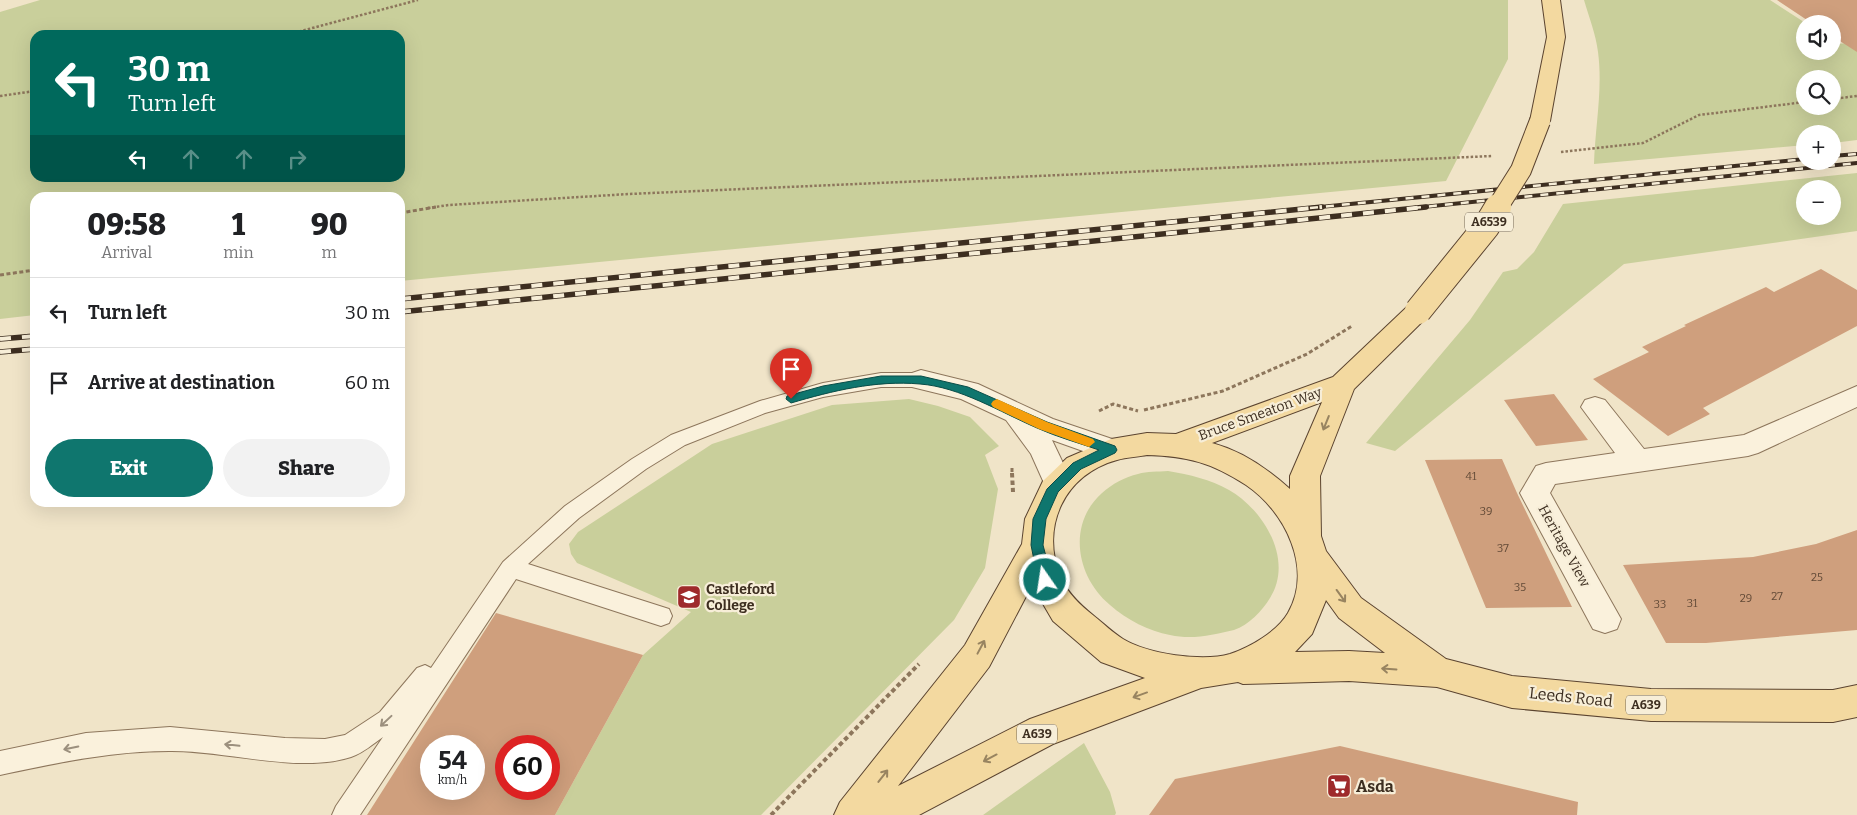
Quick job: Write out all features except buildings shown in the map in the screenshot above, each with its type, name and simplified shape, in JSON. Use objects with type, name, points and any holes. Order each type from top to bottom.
[{"type":"main road","name":"Bruce Smeaton Way","points":[[1309,547],[1305,476],[1343,384],[1418,311],[1486,227],[1521,170],[1540,121],[1556,37],[1550,0]]},
{"type":"main road","name":"Bruce Smeaton Way","points":[[1177,445],[1343,384]]},
{"type":"main road","name":"Leeds Road","points":[[1437,672],[1350,608],[1309,547],[1286,503],[1258,478],[1218,456],[1177,445],[1147,444],[1111,450],[1077,466],[1058,484],[1053,489],[1040,519],[1037,545],[1045,580],[1064,611],[1113,651],[1166,670],[1217,671],[1349,666],[1437,672],[1512,692],[1651,705],[1833,706],[1857,700]]},
{"type":"main road","name":"A639","points":[[853,815],[977,656],[1037,545]]},
{"type":"main road","name":"Leeds Road","points":[[1217,671],[1276,649],[1300,624],[1312,594],[1309,547]]},
{"type":"main road","name":"A639","points":[[881,815],[1042,731],[1217,671]]},
{"type":"street","points":[[921,380],[968,391],[1043,426],[1111,450]]},
{"type":"street","name":"Heritage View","points":[[1605,619],[1535,493],[1546,474],[1748,445],[1857,396]]},
{"type":"street","points":[[1595,407],[1636,460]]},
{"type":"street","points":[[1013,411],[1043,449],[1058,484]]},
{"type":"lane","points":[[344,815],[511,568],[572,512],[639,464],[678,440],[760,408],[823,390],[881,380],[921,380]]},
{"type":"lane","points":[[511,568],[661,616]]},
{"type":"lane","points":[[0,763],[86,745],[170,739],[293,750],[325,751],[350,746],[388,720],[486,605]]},
{"type":"path","points":[[305,30],[418,0]]},
{"type":"path","points":[[0,96],[30,93]]},
{"type":"path","points":[[1841,98],[1857,96]]},
{"type":"path","points":[[1584,150],[1643,143],[1699,115],[1796,103]]},
{"type":"path","points":[[405,212],[449,205],[629,194],[1473,157]]},
{"type":"path","points":[[0,275],[30,271]]},
{"type":"path","points":[[1223,391],[1307,354],[1359,322]]},
{"type":"green space","points":[[40,0],[1508,0],[1508,59],[1446,181],[405,281],[405,192],[30,192],[30,316],[0,319],[0,12]]},
{"type":"green space","points":[[1584,0],[1770,0],[1796,17],[1796,60],[1841,60],[1841,44],[1857,42],[1857,140],[1841,142],[1841,125],[1796,125],[1796,146],[1594,164],[1599,94],[1599,66],[1596,39]]},
{"type":"green space","points":[[1857,173],[1857,231],[1624,264],[1395,451],[1366,443],[1470,320],[1503,272],[1517,269],[1534,252],[1563,204]]},
{"type":"green space","points":[[909,399],[970,417],[999,446],[985,455],[998,489],[985,568],[954,620],[761,815],[555,815],[643,655],[691,612],[577,563],[571,554],[569,544],[578,532],[712,444],[832,405]]},
{"type":"green space","points":[[1168,471],[1207,480],[1229,490],[1254,510],[1272,537],[1277,552],[1279,568],[1277,583],[1263,608],[1255,617],[1240,628],[1218,634],[1194,637],[1154,631],[1131,620],[1110,605],[1089,580],[1080,550],[1080,535],[1084,520],[1091,506],[1102,493],[1124,479],[1141,473]]},
{"type":"green space","points":[[1084,743],[1110,792],[1115,815],[983,815]]},
{"type":"railway","points":[[1841,155],[1857,154]]},
{"type":"railway","points":[[1310,208],[1796,160]]},
{"type":"railway","points":[[1413,208],[1857,163]]},
{"type":"railway","points":[[405,299],[1322,207]]},
{"type":"railway","points":[[405,311],[1426,207]]},
{"type":"railway","points":[[0,339],[30,336]]},
{"type":"railway","points":[[0,352],[30,349]]},
{"type":"slow traffic","points":[[997,404],[1043,426],[1089,442]]},
{"type":"place","name":"Castleford College","points":[[689,597]]},
{"type":"place","name":"Asda","points":[[1339,786]]},
{"type":"route","points":[[791,399],[823,390],[881,380],[921,380],[968,391],[1043,426],[1111,450],[1077,466],[1053,489],[1040,519],[1037,545],[1045,580]]}]
